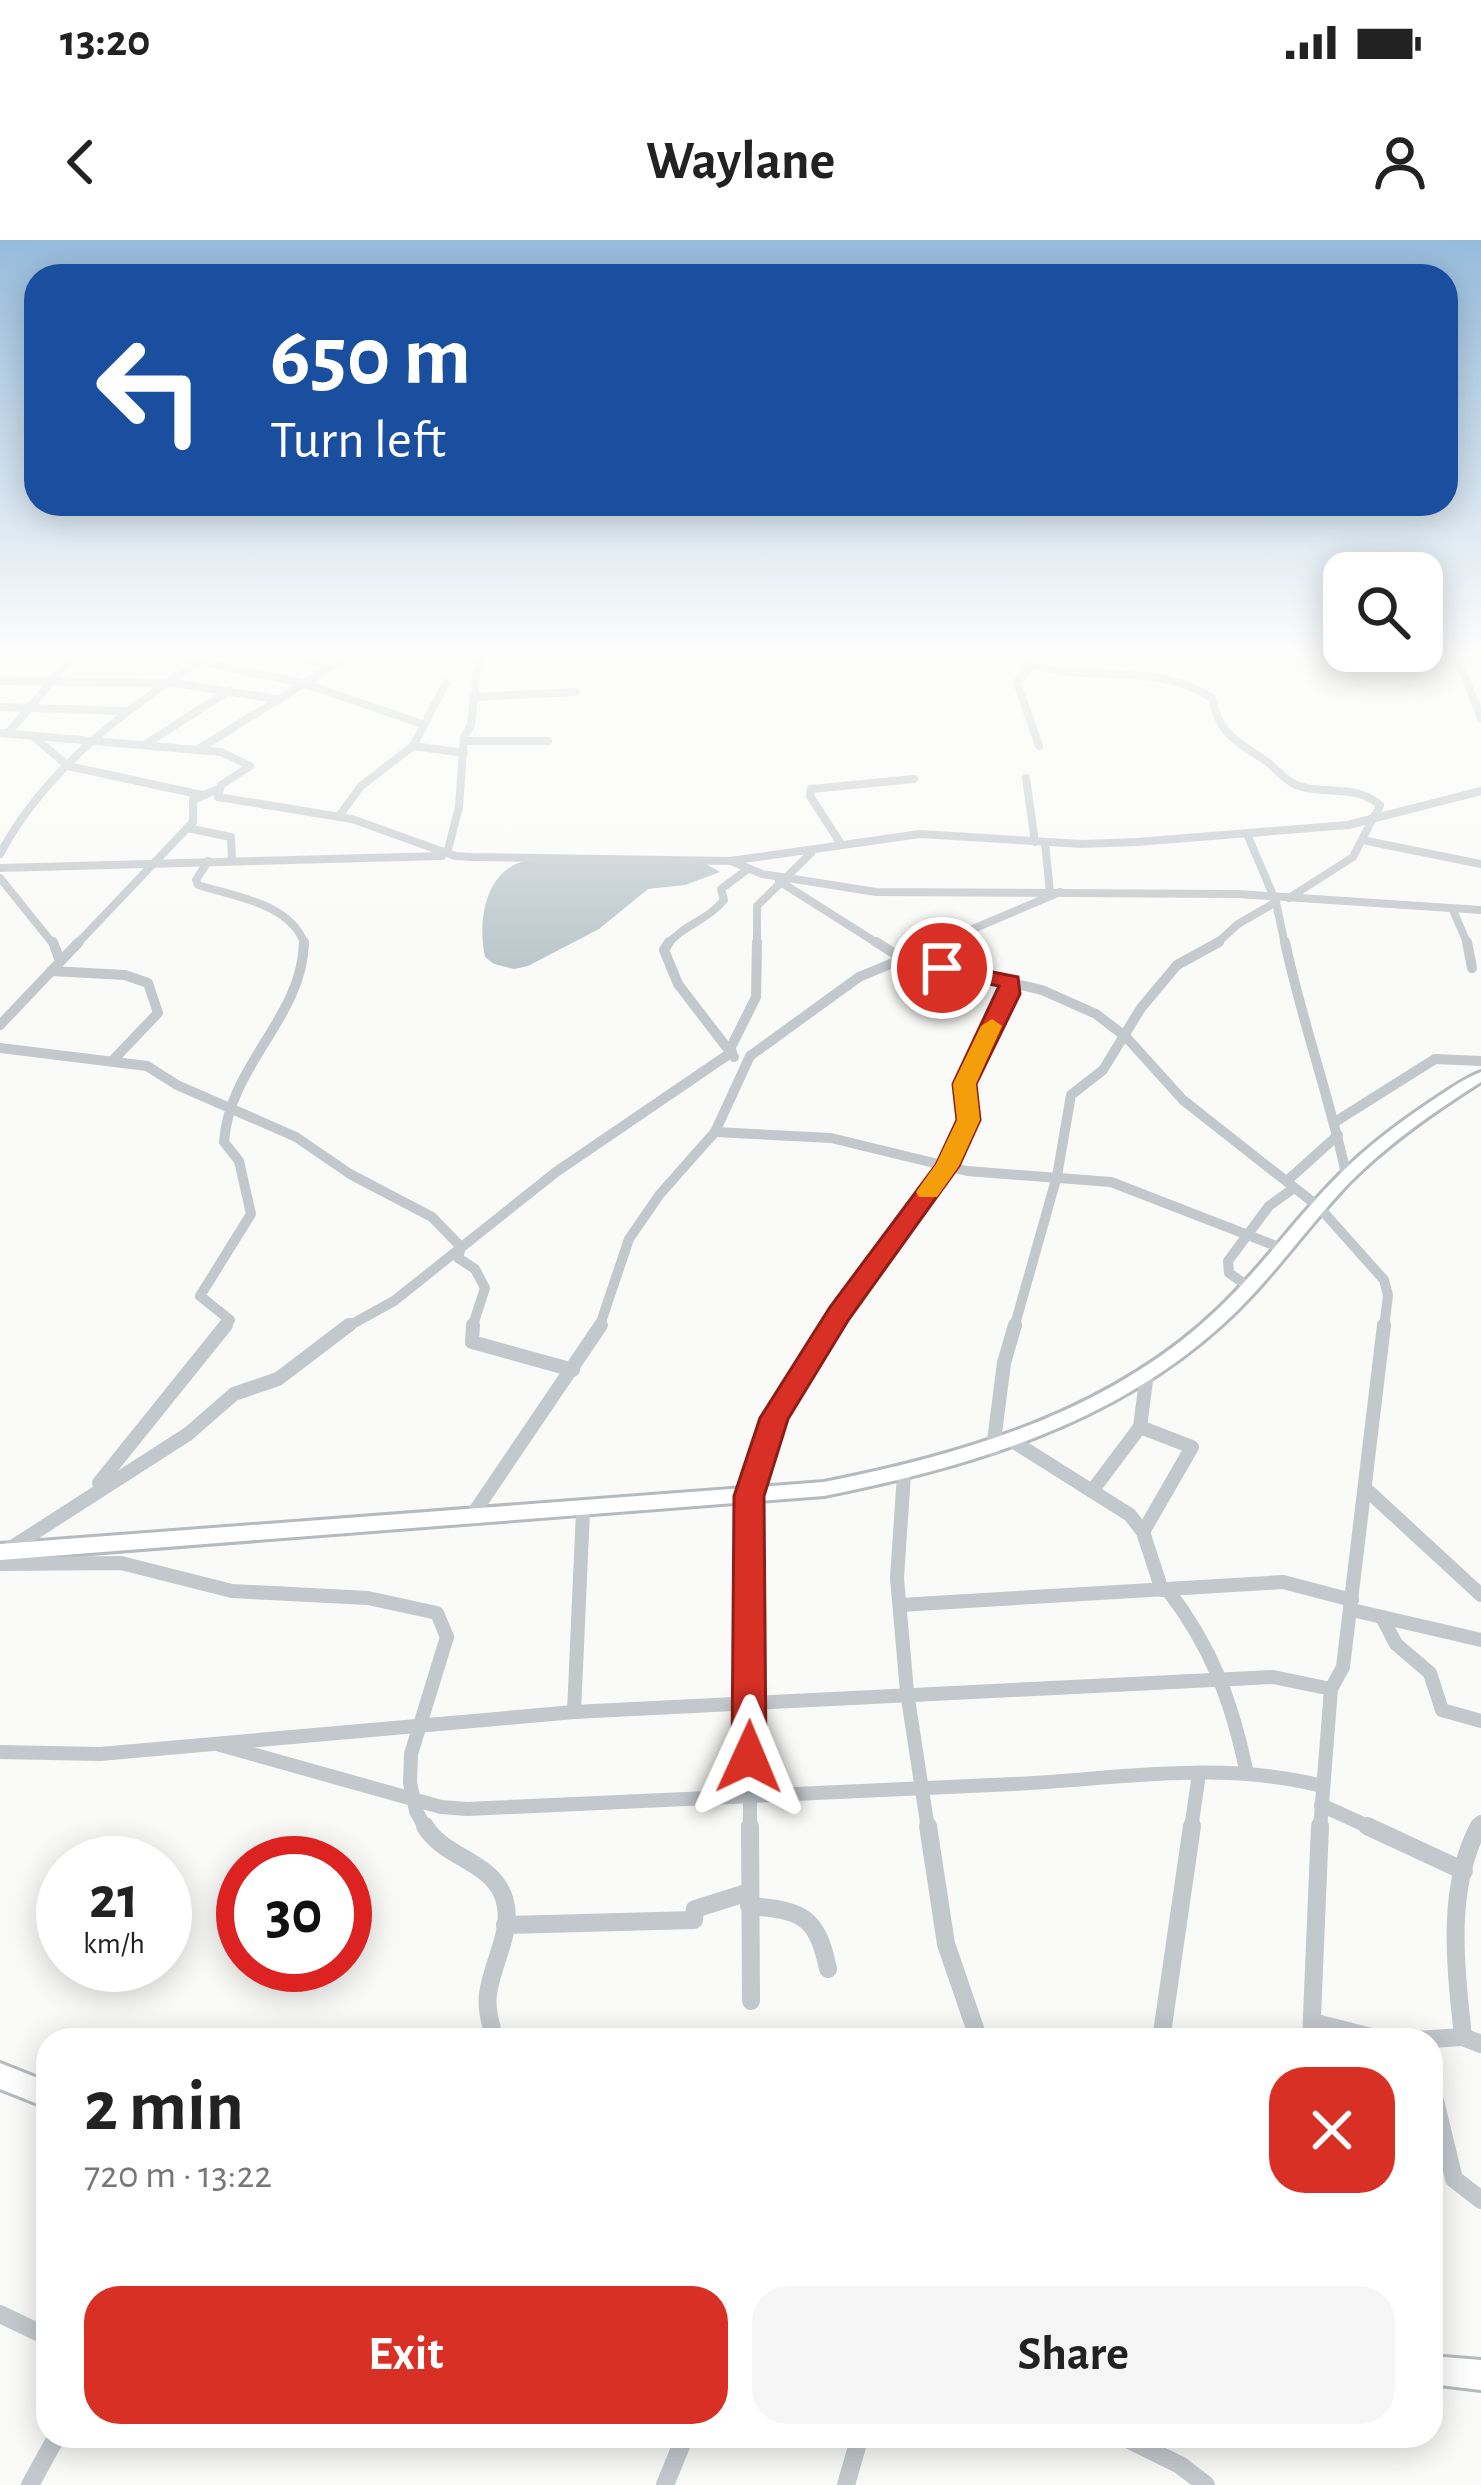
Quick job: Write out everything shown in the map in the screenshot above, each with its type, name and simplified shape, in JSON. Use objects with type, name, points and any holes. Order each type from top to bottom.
[{"type":"main road","points":[[2,1556],[824,1489],[904,1474],[1002,1444],[1147,1372],[1215,1323],[1347,1178],[1396,1134],[1481,1076]]},
{"type":"main road","points":[[0,2076],[36,2090]]},
{"type":"main road","points":[[1443,2371],[1481,2375]]},
{"type":"street","points":[[56,756],[68,766],[201,795],[217,793],[339,816],[451,855]]},
{"type":"street","points":[[0,854],[23,811],[80,756]]},
{"type":"street","points":[[217,793],[250,766],[229,756]]},
{"type":"street","points":[[339,816],[361,786],[400,756]]},
{"type":"street","points":[[451,855],[464,756]]},
{"type":"street","points":[[1247,1774],[1228,1680],[1206,1637],[1164,1589],[1143,1532],[1130,1515],[1092,1491],[1002,1444],[1004,1363],[1057,1176],[1071,1095],[1102,1070],[1141,1008],[1164,986],[1177,964],[1216,944],[1275,902],[1343,868],[1367,841],[1381,805],[1367,794],[1296,786],[1255,756]]},
{"type":"street","points":[[841,844],[810,796],[811,789],[914,778]]},
{"type":"street","points":[[1026,778],[1055,892]]},
{"type":"street","points":[[0,868],[451,855],[730,861],[934,834],[1040,842],[1348,825],[1481,791]]},
{"type":"street","points":[[0,1025],[193,822],[193,800],[201,795]]},
{"type":"street","points":[[187,827],[231,838],[232,861]]},
{"type":"street","points":[[1246,834],[1275,902],[1347,1178]]},
{"type":"street","points":[[1367,841],[1481,864]]},
{"type":"street","points":[[2,1556],[92,1492],[188,1434],[234,1394],[278,1379],[355,1320],[394,1301],[607,1135],[731,1050],[756,997],[757,906],[817,849]]},
{"type":"street","points":[[786,853],[798,880]]},
{"type":"street","points":[[730,861],[781,879],[876,892],[1055,892],[1275,902]]},
{"type":"street","points":[[92,1492],[230,1320],[200,1296],[251,1214],[239,1161],[224,1142],[226,1108],[300,980],[305,944],[300,930],[277,910],[198,886],[196,880],[208,862]]},
{"type":"street","points":[[740,1070],[731,1050],[678,984],[664,950],[673,932],[717,911],[724,900],[721,889],[748,869]]},
{"type":"street","points":[[0,878],[51,937],[60,961]]},
{"type":"street","points":[[781,879],[900,957],[1042,990],[1096,1014],[1126,1037],[1183,1100],[1319,1208],[1374,1265],[1388,1294],[1352,1605],[1343,1667],[1331,1688],[1321,1796],[1312,2028]]},
{"type":"street","points":[[1005,892],[1024,907]]},
{"type":"street","points":[[470,1519],[602,1323],[629,1239],[660,1194],[715,1132],[740,1070],[791,1022],[859,977],[1055,892]]},
{"type":"street","points":[[1289,897],[1481,910]]},
{"type":"street","points":[[1453,910],[1472,968]]},
{"type":"street","points":[[51,971],[125,975],[148,983],[158,1013],[114,1059]]},
{"type":"street","points":[[751,2001],[749,1496],[775,1418],[804,1368],[947,1166],[968,1120],[964,1084],[1003,1007],[1010,982]]},
{"type":"street","points":[[1003,1007],[1042,990]]},
{"type":"street","points":[[0,1048],[147,1066],[226,1108],[296,1137],[350,1174],[432,1217],[461,1247]]},
{"type":"street","points":[[1249,1287],[1235,1280],[1226,1267],[1269,1205],[1337,1129],[1435,1059],[1481,1061]]},
{"type":"street","points":[[715,1132],[831,1138],[1005,1176],[1057,1176],[1135,1188],[1284,1249]]},
{"type":"street","points":[[461,1247],[458,1258],[475,1269],[485,1288],[470,1334],[472,1342],[573,1370]]},
{"type":"street","points":[[1092,1491],[1139,1426],[1147,1372]]},
{"type":"street","points":[[1139,1426],[1192,1448],[1143,1532]]},
{"type":"street","points":[[904,1474],[897,1578],[907,1692],[946,1944],[976,2028]]},
{"type":"street","points":[[1368,1491],[1481,1595]]},
{"type":"street","points":[[574,1712],[583,1510]]},
{"type":"street","points":[[2,1556],[137,1566],[239,1592],[332,1600],[364,1596],[437,1613],[447,1637],[417,1724],[407,1776],[411,1798],[436,1841],[499,1884],[506,1902],[506,1925],[488,1993],[493,2028]]},
{"type":"street","points":[[900,1604],[1283,1582],[1382,1616],[1481,1640]]},
{"type":"street","points":[[1382,1616],[1396,1644],[1430,1673],[1442,1709],[1481,1721]]},
{"type":"street","points":[[0,1752],[100,1754],[417,1724],[907,1692],[1273,1677],[1331,1688]]},
{"type":"street","points":[[213,1743],[467,1810],[924,1788],[1132,1772],[1283,1776],[1464,1871]]},
{"type":"street","points":[[1164,2028],[1199,1774]]},
{"type":"street","points":[[1472,2040],[1456,1962],[1469,1840],[1481,1822]]},
{"type":"street","points":[[506,1925],[694,1920],[695,1910],[749,1899],[803,1916],[821,1931],[828,1969]]},
{"type":"street","points":[[1443,2107],[1444,2165],[1452,2183],[1481,2200]]},
{"type":"street","points":[[0,2314],[36,2331]]},
{"type":"street","points":[[30,2485],[50,2448]]},
{"type":"street","points":[[666,2485],[680,2448]]},
{"type":"street","points":[[846,2485],[857,2448]]},
{"type":"street","points":[[1145,2448],[1206,2485]]},
{"type":"shaded area","points":[[525,861],[704,863],[720,872],[685,885],[648,889],[599,929],[514,969],[485,957],[482,928],[493,886],[512,866]]},
{"type":"slow traffic","points":[[928,1192],[947,1166],[968,1120],[964,1084],[992,1026]]},
{"type":"route","points":[[749,1757],[749,1496],[775,1418],[839,1313],[947,1166],[968,1120],[964,1084],[1009,994],[1010,982],[942,968]]}]
